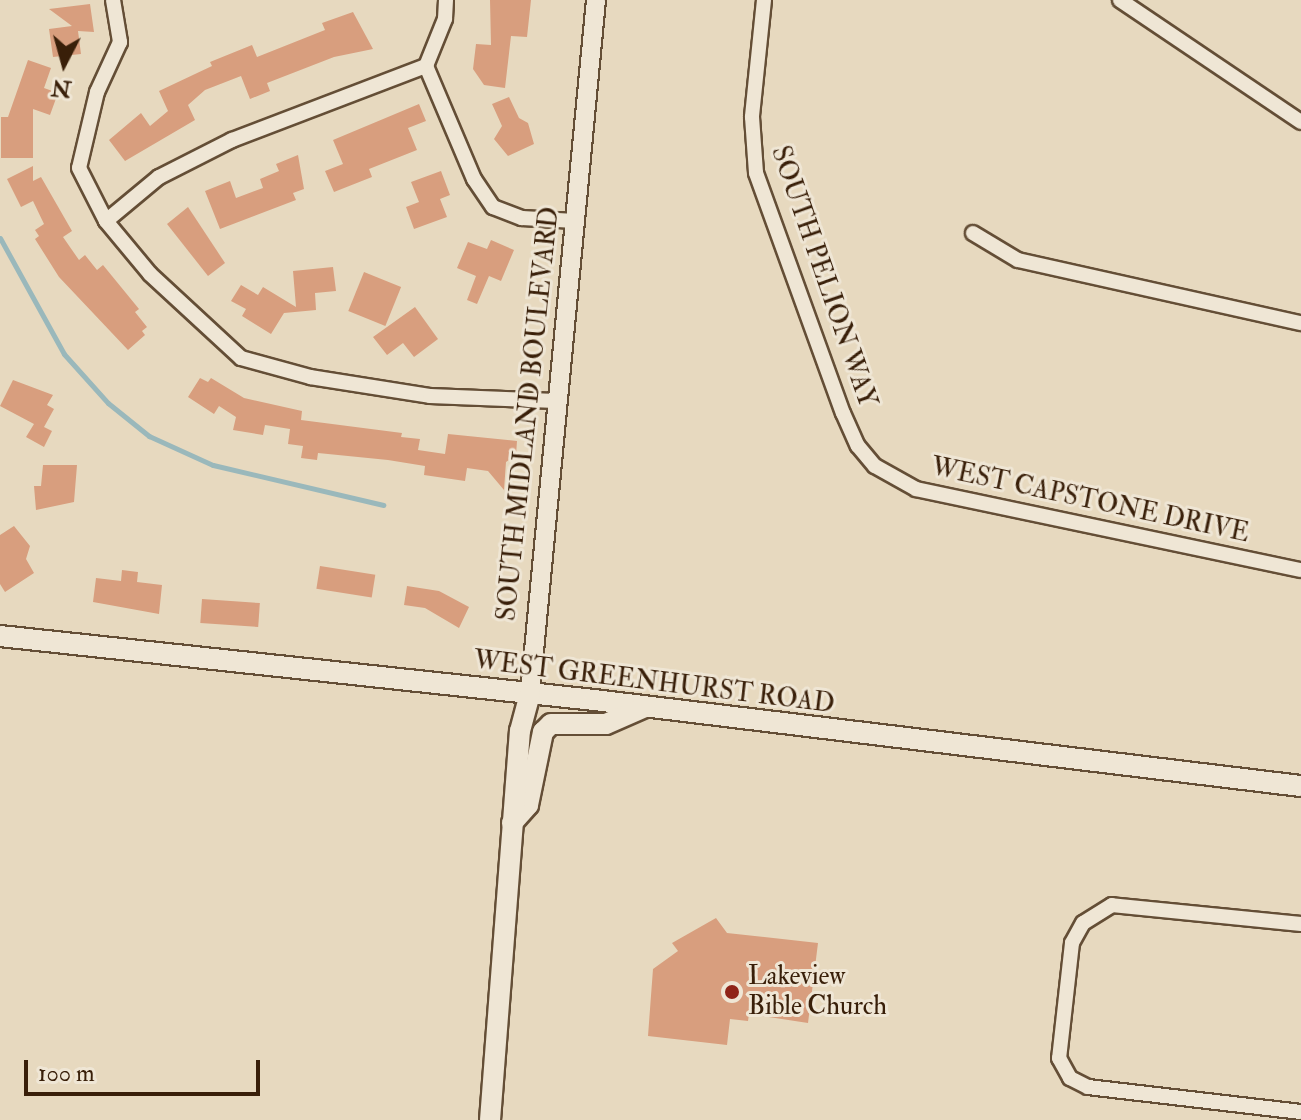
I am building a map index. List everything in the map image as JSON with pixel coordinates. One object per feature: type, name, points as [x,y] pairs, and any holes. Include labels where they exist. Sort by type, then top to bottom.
[{"type":"main road","name":"WEST GREENHURST ROAD","points":[[0,636],[530,693],[1301,786]]},
{"type":"main road","name":"SOUTH MIDLAND BOULEVARD","points":[[490,1120],[508,933],[512,823],[520,731],[530,693]]},
{"type":"main road","points":[[512,823],[528,805],[543,732],[551,724],[606,724],[645,707]]},
{"type":"street","points":[[113,0],[120,42],[97,92],[79,168],[106,221],[150,274],[241,358],[310,377],[430,396],[556,401]]},
{"type":"street","points":[[446,0],[445,19],[426,66],[474,179],[493,207],[522,218],[575,221]]},
{"type":"street","name":"SOUTH MIDLAND BOULEVARD","points":[[530,693],[596,0]]},
{"type":"street","name":"SOUTH PELION WAY","points":[[764,0],[752,117],[756,173],[843,413],[858,446],[875,466]]},
{"type":"street","points":[[1120,0],[1301,122]]},
{"type":"street","points":[[106,221],[159,177],[232,140],[426,66]]},
{"type":"street","points":[[973,233],[1018,260],[1301,323]]},
{"type":"street","name":"WEST CAPSTONE DRIVE","points":[[875,466],[916,489],[1301,570]]},
{"type":"street","points":[[1301,924],[1112,905],[1083,923],[1072,943],[1059,1058],[1070,1078],[1088,1087],[1301,1112]]},
{"type":"building","points":[[490,0],[531,0],[527,37],[511,36],[505,88],[484,85],[473,69],[476,44],[491,45]]},
{"type":"building","points":[[90,4],[94,32],[78,31],[81,54],[53,57],[49,29],[72,26],[49,9]]},
{"type":"building","points":[[353,12],[373,49],[334,57],[267,83],[270,91],[250,99],[241,76],[205,90],[188,105],[195,120],[125,161],[109,140],[141,113],[150,126],[168,111],[159,91],[212,66],[210,62],[252,45],[257,57],[325,30],[322,23]]},
{"type":"building","points":[[28,60],[51,68],[44,88],[58,93],[50,115],[33,109],[33,158],[1,158],[1,117],[8,117]]},
{"type":"building","points":[[509,97],[519,118],[528,123],[534,144],[508,156],[494,139],[502,126],[492,104]]},
{"type":"building","points":[[419,104],[426,121],[408,128],[417,150],[369,169],[372,177],[334,192],[325,171],[343,164],[333,140]]},
{"type":"building","points":[[298,155],[304,189],[293,193],[296,200],[220,229],[205,191],[230,181],[236,198],[263,188],[260,179],[279,171],[276,164]]},
{"type":"building","points":[[33,166],[33,181],[41,177],[72,231],[63,237],[79,260],[85,255],[97,270],[103,265],[139,309],[135,312],[147,327],[142,331],[145,335],[128,350],[59,277],[35,239],[39,236],[35,230],[44,224],[33,201],[21,207],[7,179]]},
{"type":"building","points":[[441,171],[450,195],[440,199],[447,217],[414,229],[406,207],[419,202],[411,182]]},
{"type":"building","points":[[188,207],[225,263],[208,276],[167,224]]},
{"type":"building","points":[[491,240],[514,250],[501,281],[489,276],[477,304],[467,300],[476,276],[457,268],[468,242],[487,249]]},
{"type":"building","points":[[333,267],[336,291],[315,293],[316,310],[284,313],[271,334],[242,316],[246,309],[231,301],[241,285],[258,295],[263,287],[296,307],[293,271]]},
{"type":"building","points":[[364,272],[401,287],[385,326],[348,311]]},
{"type":"building","points":[[415,307],[438,339],[414,357],[403,343],[387,355],[373,337]]},
{"type":"building","points":[[200,378],[208,382],[211,378],[244,398],[302,411],[301,420],[402,433],[401,437],[420,439],[418,450],[445,454],[448,434],[517,441],[516,455],[506,462],[504,490],[488,471],[467,468],[465,481],[424,475],[425,466],[388,460],[318,453],[317,460],[301,458],[303,446],[288,444],[290,429],[265,425],[263,435],[233,430],[236,417],[219,406],[214,414],[188,397]]},
{"type":"building","points":[[13,380],[53,395],[47,405],[54,409],[44,427],[52,431],[44,447],[26,437],[34,424],[0,406]]},
{"type":"building","points":[[43,465],[77,465],[74,502],[36,510],[34,486],[41,486]]},
{"type":"building","points":[[14,526],[30,546],[26,559],[34,573],[5,592],[0,584],[0,535]]},
{"type":"building","points":[[320,566],[375,575],[372,597],[316,589]]},
{"type":"building","points":[[122,570],[138,572],[137,582],[162,585],[159,614],[93,602],[96,578],[121,581]]},
{"type":"building","points":[[407,586],[439,591],[469,607],[459,628],[425,608],[404,605]]},
{"type":"building","points":[[202,599],[260,603],[258,627],[200,623]]},
{"type":"building","name":"Lakeview Bible Church","points":[[716,918],[727,933],[818,943],[808,1023],[749,1014],[748,1021],[730,1019],[727,1045],[648,1036],[653,969],[678,951],[672,943]]},
{"type":"waterway","points":[[0,238],[64,354],[108,403],[149,436],[213,465],[383,505]]},
{"type":"place","name":"Lakeview Bible Church","points":[[732,992]]}]
